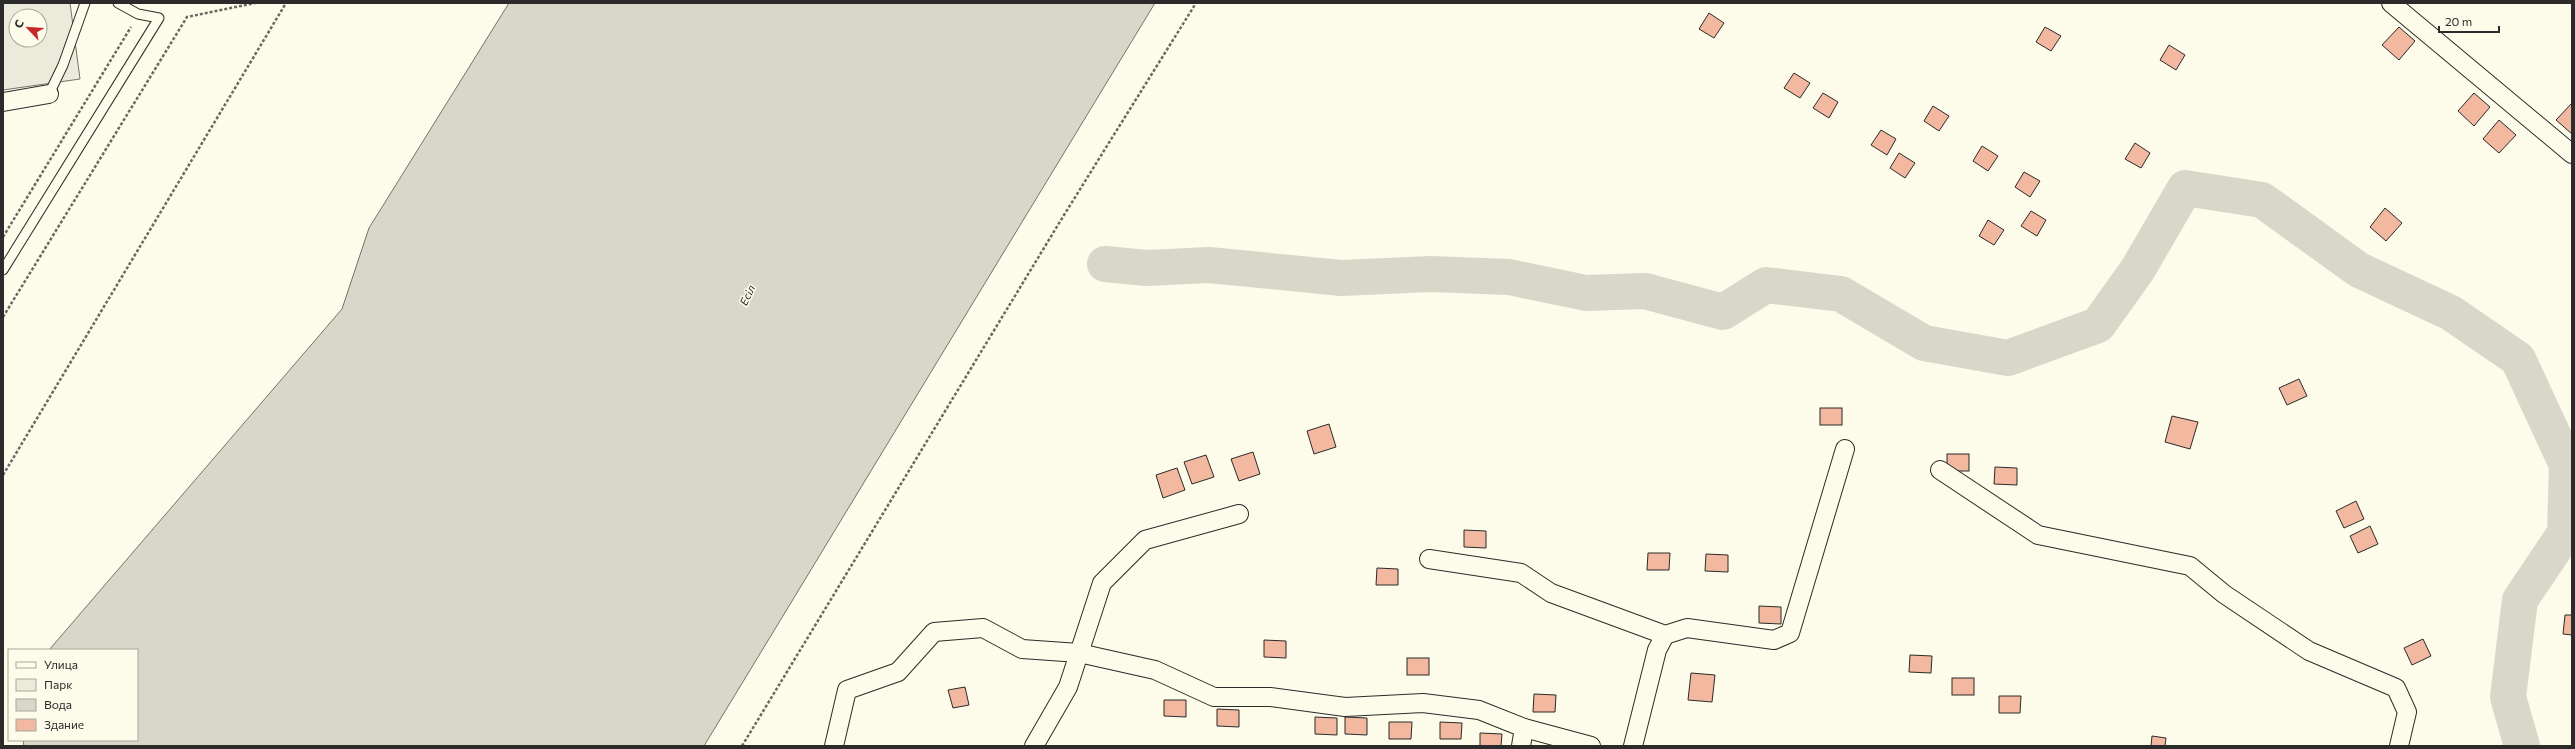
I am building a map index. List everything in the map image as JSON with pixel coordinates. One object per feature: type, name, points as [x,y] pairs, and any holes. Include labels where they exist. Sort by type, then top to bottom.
[{"type":"street","points":[[2391,3],[2572,154]]},
{"type":"street","points":[[3,102],[49,94]]},
{"type":"street","points":[[1429,559],[1521,573],[1550,593],[1665,635],[1686,628],[1774,640],[1790,633],[1845,449]]},
{"type":"street","points":[[1940,470],[2038,535],[2190,566],[2224,594],[2309,651],[2396,688],[2407,712],[2399,746]]},
{"type":"street","points":[[1034,746],[1068,687],[1102,583],[1145,540],[1239,514]]},
{"type":"street","points":[[834,746],[847,690],[898,672],[934,632],[982,628],[1022,649],[1079,653],[1155,670],[1214,697],[1270,697],[1345,707],[1430,704],[1479,710],[1524,728],[1591,746]]},
{"type":"street","points":[[1633,746],[1656,650],[1665,635]]},
{"type":"street","points":[[1521,746],[1524,728]]},
{"type":"lane","points":[[49,94],[63,66],[85,3]]},
{"type":"lane","points":[[3,270],[159,18],[138,14],[118,3]]},
{"type":"path","points":[[3,317],[187,17],[254,3]]},
{"type":"path","points":[[3,475],[286,3]]},
{"type":"path","points":[[742,746],[1064,215],[1196,3]]},
{"type":"path","points":[[3,237],[138,14]]},
{"type":"green space","points":[[3,3],[70,3],[80,79],[3,90]]},
{"type":"water","name":"Есіл","points":[[509,3],[1155,3],[704,746],[24,746],[23,741],[138,741],[138,649],[50,649],[342,309],[369,228]]},
{"type":"building","points":[[1709,13],[1724,23],[1714,38],[1699,29]]},
{"type":"building","points":[[2045,27],[2061,36],[2051,51],[2036,42]]},
{"type":"building","points":[[2399,27],[2415,41],[2399,60],[2382,45]]},
{"type":"building","points":[[2169,45],[2185,55],[2176,70],[2160,60]]},
{"type":"building","points":[[1794,73],[1810,83],[1800,98],[1784,88]]},
{"type":"building","points":[[1823,93],[1838,102],[1829,118],[1813,108]]},
{"type":"building","points":[[2474,93],[2490,107],[2474,126],[2458,111]]},
{"type":"building","points":[[2572,103],[2572,134],[2556,120]]},
{"type":"building","points":[[1933,106],[1949,116],[1939,131],[1924,121]]},
{"type":"building","points":[[2499,120],[2516,135],[2499,153],[2483,139]]},
{"type":"building","points":[[1881,130],[1896,139],[1887,155],[1871,145]]},
{"type":"building","points":[[2135,143],[2150,153],[2141,168],[2125,159]]},
{"type":"building","points":[[1982,146],[1998,156],[1988,171],[1973,161]]},
{"type":"building","points":[[1899,153],[1915,163],[1905,178],[1890,168]]},
{"type":"building","points":[[2024,172],[2040,181],[2030,197],[2015,187]]},
{"type":"building","points":[[2385,208],[2402,223],[2386,241],[2370,227]]},
{"type":"building","points":[[2031,211],[2046,220],[2037,236],[2021,226]]},
{"type":"building","points":[[1988,220],[2004,230],[1994,245],[1979,236]]},
{"type":"building","points":[[2299,379],[2307,396],[2287,405],[2279,388]]},
{"type":"building","points":[[1820,408],[1842,408],[1842,425],[1820,425]]},
{"type":"building","points":[[2172,416],[2198,422],[2190,449],[2165,442]]},
{"type":"building","points":[[1329,424],[1336,447],[1314,454],[1307,431]]},
{"type":"building","points":[[1253,452],[1260,474],[1239,481],[1231,459]]},
{"type":"building","points":[[1947,454],[1969,454],[1969,471],[1947,471]]},
{"type":"building","points":[[1206,455],[1214,477],[1192,484],[1184,462]]},
{"type":"building","points":[[1995,467],[2017,468],[2017,485],[1994,484]]},
{"type":"building","points":[[1177,468],[1185,490],[1163,498],[1156,475]]},
{"type":"building","points":[[2356,501],[2364,519],[2344,528],[2336,511]]},
{"type":"building","points":[[2370,526],[2378,544],[2358,553],[2350,536]]},
{"type":"building","points":[[1464,530],[1486,531],[1486,548],[1464,547]]},
{"type":"building","points":[[1648,553],[1670,553],[1669,570],[1647,570]]},
{"type":"building","points":[[1706,554],[1728,555],[1728,572],[1705,571]]},
{"type":"building","points":[[1377,568],[1398,569],[1398,585],[1376,585]]},
{"type":"building","points":[[1759,606],[1781,607],[1781,624],[1759,623]]},
{"type":"building","points":[[2565,615],[2572,615],[2572,635],[2563,634]]},
{"type":"building","points":[[2423,639],[2431,656],[2412,665],[2404,648]]},
{"type":"building","points":[[1264,640],[1286,641],[1286,658],[1264,657]]},
{"type":"building","points":[[1910,655],[1932,656],[1931,673],[1909,672]]},
{"type":"building","points":[[1407,658],[1429,658],[1429,675],[1407,675]]},
{"type":"building","points":[[1691,673],[1715,675],[1712,702],[1688,700]]},
{"type":"building","points":[[1952,678],[1974,678],[1974,695],[1952,695]]},
{"type":"building","points":[[965,687],[969,705],[953,708],[948,690]]},
{"type":"building","points":[[1534,694],[1556,695],[1555,712],[1533,712]]},
{"type":"building","points":[[1999,696],[2021,696],[2020,713],[1999,713]]},
{"type":"building","points":[[1164,700],[1186,700],[1186,717],[1164,716]]},
{"type":"building","points":[[1217,709],[1239,710],[1239,727],[1217,726]]},
{"type":"building","points":[[1315,717],[1337,718],[1337,735],[1315,734]]},
{"type":"building","points":[[1345,717],[1367,718],[1367,735],[1345,734]]},
{"type":"building","points":[[1389,722],[1412,722],[1411,739],[1389,739]]},
{"type":"building","points":[[1440,722],[1462,723],[1461,739],[1440,739]]},
{"type":"building","points":[[1480,733],[1502,734],[1501,746],[1480,746]]},
{"type":"building","points":[[2152,736],[2166,738],[2165,746],[2151,746]]},
{"type":"waterway","points":[[1105,264],[1147,268],[1209,265],[1341,278],[1431,274],[1509,277],[1586,293],[1645,291],[1723,312],[1766,285],[1841,294],[1924,343],[2008,358],[2098,325],[2138,269],[2185,188],[2262,200],[2359,270],[2451,313],[2518,359],[2567,465],[2565,533],[2520,600],[2508,697],[2522,746]]}]
